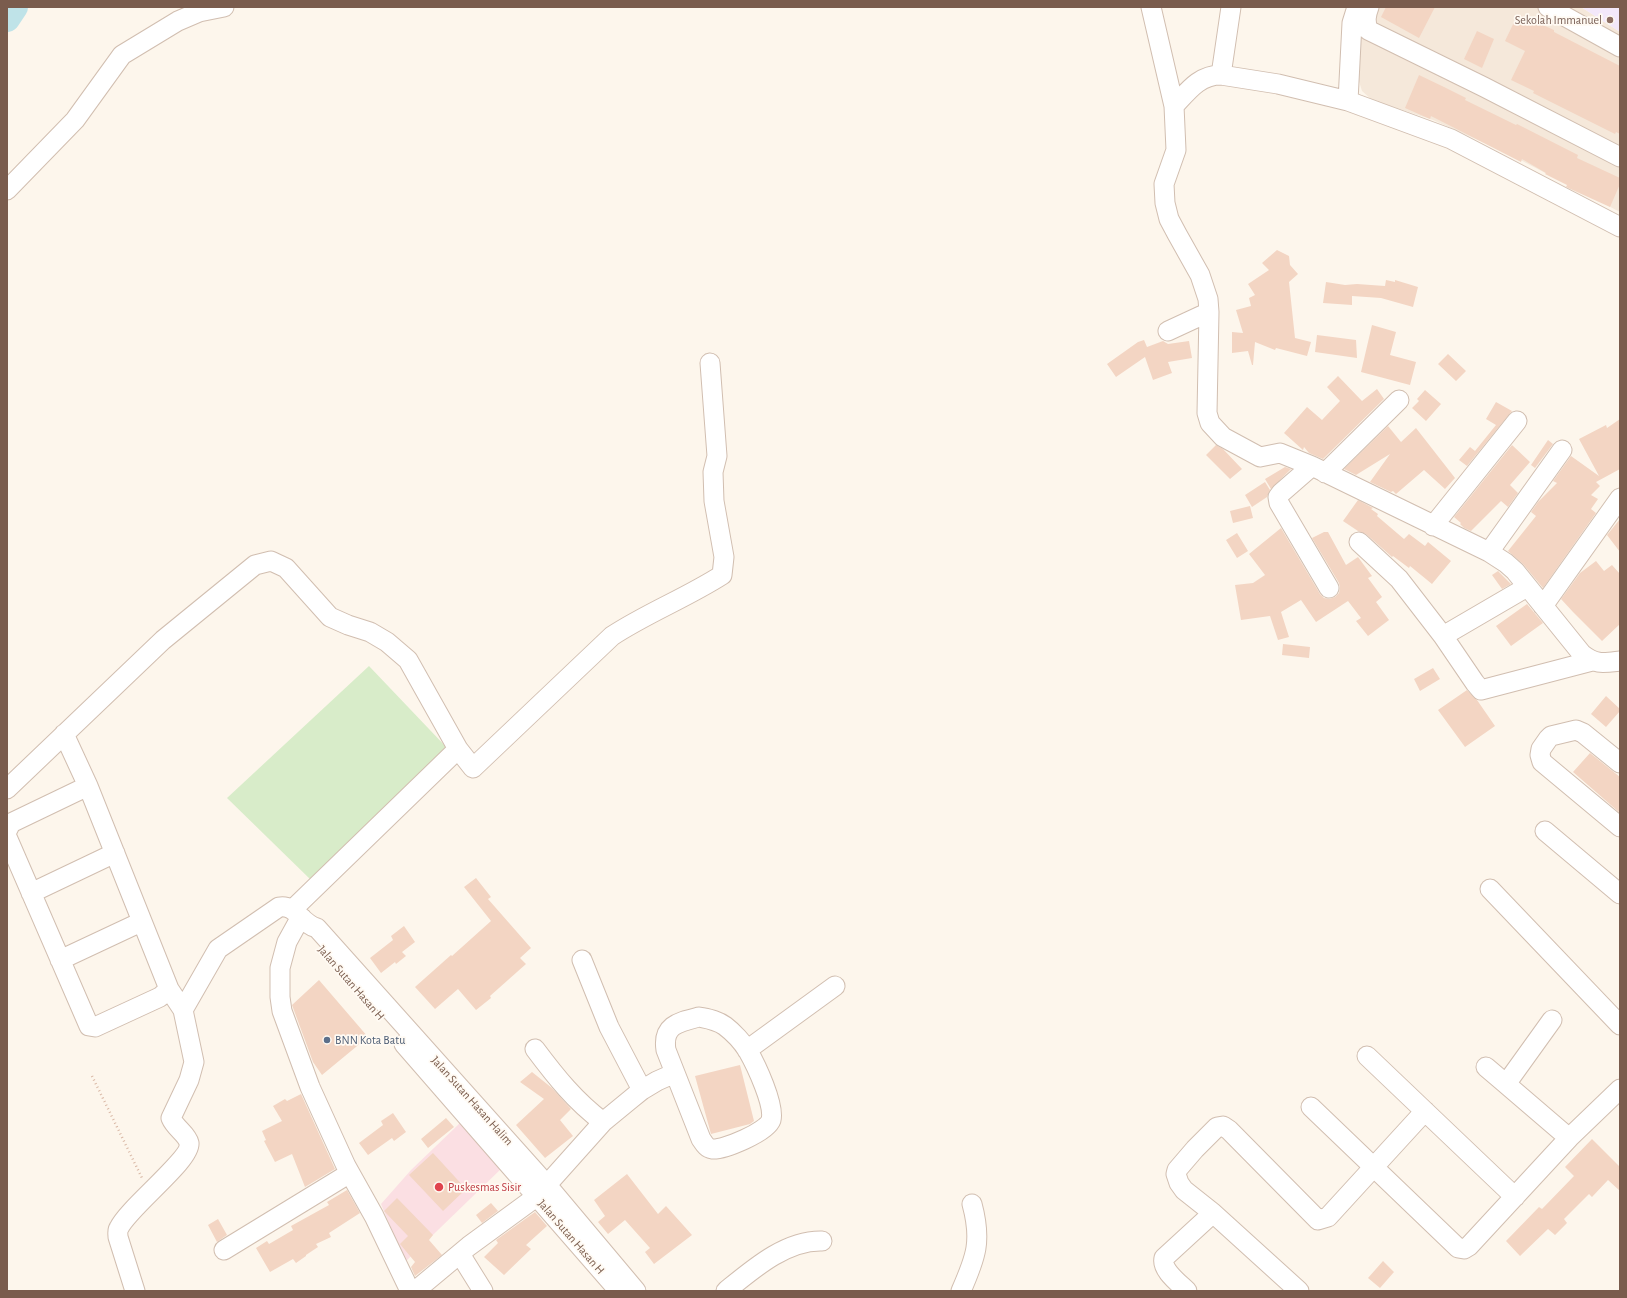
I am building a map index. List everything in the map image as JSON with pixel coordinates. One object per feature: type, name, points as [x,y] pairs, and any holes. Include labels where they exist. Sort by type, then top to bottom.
[{"type":"street","points":[[7,190],[74,120],[122,55],[178,21],[199,12],[224,7]]},
{"type":"street","points":[[1151,7],[1174,106],[1176,150],[1164,184],[1165,203],[1169,219],[1200,275],[1208,299],[1207,413],[1210,423],[1215,431],[1222,438],[1260,456],[1280,453],[1489,552],[1506,563],[1527,586],[1582,654],[1592,661],[1600,663],[1620,661]]},
{"type":"street","points":[[1221,75],[1230,7]]},
{"type":"street","points":[[1348,101],[1352,23],[1356,7]]},
{"type":"street","points":[[1369,7],[1366,19],[1368,30],[1484,87],[1620,157]]},
{"type":"street","points":[[1548,7],[1620,47]]},
{"type":"street","points":[[1174,106],[1200,80],[1212,75],[1221,75],[1278,84],[1348,101],[1451,139],[1620,227]]},
{"type":"street","points":[[1168,331],[1209,312]]},
{"type":"street","points":[[7,789],[163,640],[255,565],[271,561],[286,568],[330,617],[370,632],[387,642],[408,660],[463,755],[473,768],[612,636],[635,621],[701,588],[722,575],[724,557],[714,500],[713,472],[717,456],[710,364]]},
{"type":"street","points":[[1329,588],[1279,503],[1278,497],[1281,493],[1318,470],[1399,400]]},
{"type":"street","points":[[1433,526],[1517,421]]},
{"type":"street","points":[[1489,552],[1562,450]]},
{"type":"street","points":[[1543,606],[1620,498]]},
{"type":"street","points":[[1359,542],[1399,579],[1443,636],[1481,690],[1592,661]]},
{"type":"street","points":[[1443,636],[1527,586]]},
{"type":"street","points":[[1620,763],[1583,732],[1576,730],[1551,736],[1543,745],[1540,755],[1542,762],[1620,827]]},
{"type":"street","points":[[64,734],[88,786],[169,989],[183,1010],[194,1062],[189,1080],[171,1118],[174,1125],[187,1138],[189,1150],[181,1161],[149,1193],[118,1229],[118,1237],[134,1291]]},
{"type":"street","points":[[410,1291],[374,1216],[350,1173],[310,1087],[282,1011],[280,996],[280,968],[287,942],[300,916],[463,755]]},
{"type":"street","points":[[7,831],[11,823],[88,786]]},
{"type":"street","points":[[1545,831],[1620,894]]},
{"type":"street","points":[[7,837],[89,1026],[95,1027],[160,997],[169,989]]},
{"type":"street","points":[[31,893],[115,853]]},
{"type":"street","points":[[1490,889],[1620,1025]]},
{"type":"street","points":[[183,1010],[218,949],[279,907],[285,906],[300,916]]},
{"type":"street","name":"Jalan Sutan Hasan Halim","points":[[300,916],[317,928],[542,1191],[636,1291]]},
{"type":"street","points":[[60,960],[141,922]]},
{"type":"street","points":[[582,960],[609,1026],[642,1090]]},
{"type":"street","points":[[747,1050],[835,986]]},
{"type":"street","points":[[699,1017],[712,1019],[725,1026],[747,1050],[755,1065],[770,1104],[772,1114],[770,1122],[757,1134],[720,1148],[711,1149],[705,1146],[675,1073],[666,1050],[664,1040],[667,1031],[676,1024],[699,1017]]},
{"type":"street","points":[[1506,1084],[1552,1020]]},
{"type":"street","points":[[535,1049],[562,1085],[588,1111],[603,1122]]},
{"type":"street","points":[[1367,1056],[1515,1196]]},
{"type":"street","points":[[1486,1067],[1569,1138]]},
{"type":"street","points":[[415,1291],[460,1254],[542,1191],[603,1122],[642,1090],[675,1073]]},
{"type":"street","points":[[1311,1107],[1458,1248],[1464,1249],[1469,1246],[1569,1138],[1620,1089]]},
{"type":"street","points":[[1299,1291],[1213,1213],[1184,1190],[1179,1183],[1176,1174],[1177,1170],[1217,1127],[1223,1126],[1229,1130],[1318,1220],[1324,1219],[1328,1217],[1425,1111]]},
{"type":"street","points":[[224,1250],[350,1173]]},
{"type":"street","name":"Jalan Sutan Hasan H","points":[[542,1191],[619,1291]]},
{"type":"street","points":[[961,1291],[974,1262],[977,1245],[977,1224],[972,1204]]},
{"type":"street","points":[[1187,1291],[1164,1265],[1164,1258],[1213,1213]]},
{"type":"street","points":[[726,1291],[763,1263],[784,1250],[810,1240],[822,1241]]},
{"type":"street","points":[[460,1254],[483,1291]]},
{"type":"path","points":[[92,1076],[149,1193]]},
{"type":"shaded area","points":[[1361,7],[1581,7],[1620,32],[1620,212],[1507,153],[1433,120],[1372,100],[1362,91],[1357,75]]},
{"type":"shaded area","name":"Sekolah Immanuel","points":[[1581,7],[1620,7],[1620,32]]},
{"type":"shaded area","name":"Puskesmas Sisir","points":[[460,1123],[502,1168],[405,1262],[381,1204],[411,1170]]},
{"type":"green space","points":[[369,666],[449,750],[312,881],[227,798]]},
{"type":"building","points":[[1386,7],[1435,7],[1419,38],[1381,17]]},
{"type":"building","points":[[1518,14],[1554,30],[1554,32],[1620,66],[1620,134],[1616,132],[1615,134],[1533,93],[1534,91],[1511,80],[1525,51],[1505,41]]},
{"type":"building","points":[[1477,31],[1494,39],[1482,68],[1464,59]]},
{"type":"building","points":[[1419,75],[1466,98],[1465,100],[1578,155],[1577,158],[1620,178],[1620,184],[1610,207],[1566,187],[1567,185],[1545,174],[1546,173],[1522,159],[1521,162],[1431,116],[1430,119],[1405,108]]},
{"type":"building","points":[[1277,250],[1289,256],[1290,265],[1298,274],[1289,282],[1295,338],[1311,342],[1307,356],[1276,348],[1275,350],[1255,342],[1252,365],[1248,351],[1232,353],[1232,332],[1243,333],[1236,310],[1251,306],[1249,298],[1255,295],[1248,284],[1269,270],[1262,263]]},
{"type":"building","points":[[1386,280],[1395,282],[1395,280],[1418,287],[1413,307],[1381,298],[1352,296],[1352,305],[1323,303],[1326,282],[1345,285],[1357,284],[1385,286]]},
{"type":"building","points":[[1372,325],[1396,332],[1390,355],[1416,362],[1410,385],[1361,372]]},
{"type":"building","points":[[1317,335],[1356,340],[1357,358],[1315,352]]},
{"type":"building","points":[[1144,340],[1147,347],[1163,341],[1168,344],[1189,341],[1192,358],[1168,362],[1172,373],[1153,380],[1145,357],[1116,377],[1107,364],[1138,342]]},
{"type":"building","points":[[1448,354],[1466,371],[1456,381],[1438,364]]},
{"type":"building","points":[[1338,376],[1362,401],[1377,389],[1384,399],[1323,459],[1309,453],[1304,447],[1303,450],[1284,433],[1307,407],[1322,420],[1340,401],[1327,387]]},
{"type":"building","points":[[1425,390],[1441,404],[1426,421],[1412,408],[1419,401],[1417,399]]},
{"type":"building","points":[[1496,402],[1512,411],[1467,466],[1459,460],[1470,447],[1475,451],[1496,425],[1486,419]]},
{"type":"building","points":[[1620,419],[1620,469],[1596,482],[1600,486],[1591,495],[1598,499],[1591,509],[1596,513],[1543,588],[1523,564],[1508,551],[1536,516],[1531,512],[1538,502],[1557,483],[1553,481],[1571,456],[1599,476],[1579,439],[1606,425],[1607,428]]},
{"type":"building","points":[[1388,426],[1401,442],[1416,428],[1455,478],[1445,489],[1424,470],[1396,494],[1393,491],[1391,492],[1370,482],[1390,454],[1356,475],[1344,469]]},
{"type":"building","points":[[1548,440],[1553,444],[1535,468],[1531,465]]},
{"type":"building","points":[[1216,445],[1223,449],[1242,469],[1230,479],[1206,455]]},
{"type":"building","points":[[1512,445],[1530,462],[1510,485],[1518,493],[1508,507],[1501,501],[1471,531],[1464,528],[1454,517]]},
{"type":"building","points":[[1285,467],[1291,469],[1271,489],[1265,479]]},
{"type":"building","points":[[1265,482],[1270,490],[1267,497],[1252,507],[1245,495]]},
{"type":"building","points":[[1358,500],[1373,508],[1371,509],[1378,514],[1377,516],[1404,539],[1409,534],[1425,546],[1428,542],[1451,561],[1432,584],[1410,566],[1409,568],[1393,556],[1392,557],[1366,534],[1358,531],[1343,521]]},
{"type":"building","points":[[1250,506],[1253,518],[1233,523],[1230,511]]},
{"type":"building","points":[[1620,519],[1620,552],[1607,535]]},
{"type":"building","points":[[1281,528],[1320,594],[1324,598],[1329,599],[1335,597],[1339,593],[1339,583],[1312,538],[1324,532],[1328,532],[1346,565],[1358,557],[1372,576],[1368,578],[1382,597],[1376,602],[1389,620],[1368,636],[1356,621],[1361,618],[1348,601],[1316,622],[1301,600],[1281,612],[1289,637],[1278,640],[1270,616],[1241,620],[1235,585],[1253,583],[1265,575],[1249,554]]},
{"type":"building","points":[[1237,533],[1248,551],[1237,558],[1226,540]]},
{"type":"building","points":[[1596,561],[1604,571],[1612,565],[1620,574],[1620,624],[1602,641],[1561,599],[1580,573]]},
{"type":"building","points":[[1498,571],[1511,584],[1502,589],[1492,575]]},
{"type":"building","points":[[1527,604],[1543,623],[1511,646],[1496,626]]},
{"type":"building","points":[[1283,644],[1310,647],[1309,658],[1282,655]]},
{"type":"building","points":[[1433,668],[1440,679],[1420,691],[1414,679]]},
{"type":"building","points":[[1467,690],[1477,700],[1495,726],[1465,747],[1438,710]]},
{"type":"building","points":[[1606,696],[1620,709],[1620,711],[1606,727],[1591,714]]},
{"type":"building","points":[[1590,753],[1620,777],[1620,813],[1573,772]]},
{"type":"building","points":[[476,878],[491,897],[488,899],[531,948],[520,958],[526,964],[490,996],[491,998],[476,1010],[458,989],[435,1009],[415,987],[491,921],[464,887]]},
{"type":"building","points":[[404,926],[415,942],[402,952],[406,956],[396,964],[395,962],[381,973],[370,958],[393,940],[391,936]]},
{"type":"building","points":[[319,980],[368,1037],[322,1075],[313,1062],[292,1005]]},
{"type":"building","points":[[740,1065],[754,1121],[750,1124],[711,1134],[695,1076]]},
{"type":"building","points":[[532,1072],[552,1088],[571,1109],[560,1120],[573,1136],[545,1158],[516,1125],[544,1099],[520,1082]]},
{"type":"building","points":[[301,1094],[335,1169],[305,1187],[292,1154],[275,1162],[264,1141],[266,1140],[262,1131],[282,1121],[273,1106],[285,1099],[287,1101]]},
{"type":"building","points":[[393,1113],[406,1132],[394,1141],[392,1138],[368,1155],[359,1143],[383,1125],[381,1121]]},
{"type":"building","points":[[446,1118],[454,1127],[428,1148],[421,1139]]},
{"type":"building","points":[[1592,1139],[1620,1167],[1620,1191],[1608,1180],[1592,1197],[1589,1194],[1564,1219],[1567,1223],[1555,1235],[1548,1229],[1520,1256],[1506,1241],[1539,1207],[1542,1209],[1574,1176],[1565,1167]]},
{"type":"building","points":[[433,1153],[466,1189],[443,1211],[409,1175]]},
{"type":"building","points":[[627,1174],[658,1214],[666,1206],[692,1235],[654,1264],[645,1252],[650,1248],[625,1220],[608,1234],[598,1222],[605,1216],[594,1200]]},
{"type":"building","points":[[347,1190],[360,1213],[329,1233],[331,1237],[316,1244],[318,1247],[296,1263],[293,1259],[270,1272],[256,1248],[267,1241],[269,1244],[293,1230],[291,1226],[329,1205],[327,1202]]},
{"type":"building","points":[[397,1198],[433,1235],[429,1240],[442,1255],[415,1276],[411,1267],[415,1262],[400,1244],[408,1236],[384,1211]]},
{"type":"building","points":[[491,1203],[498,1211],[482,1223],[476,1215]]},
{"type":"building","points":[[535,1212],[547,1226],[526,1245],[531,1249],[504,1275],[484,1257],[498,1243],[496,1240]]},
{"type":"building","points":[[218,1219],[227,1235],[217,1242],[208,1225]]},
{"type":"building","points":[[1383,1261],[1394,1272],[1380,1288],[1368,1278]]},
{"type":"waterway","points":[[7,19],[15,7]]},
{"type":"place","name":"Sekolah Immanuel","points":[[1610,20]]},
{"type":"place","name":"BNN Kota Batu","points":[[327,1040]]},
{"type":"place","name":"Puskesmas Sisir","points":[[439,1187]]}]
